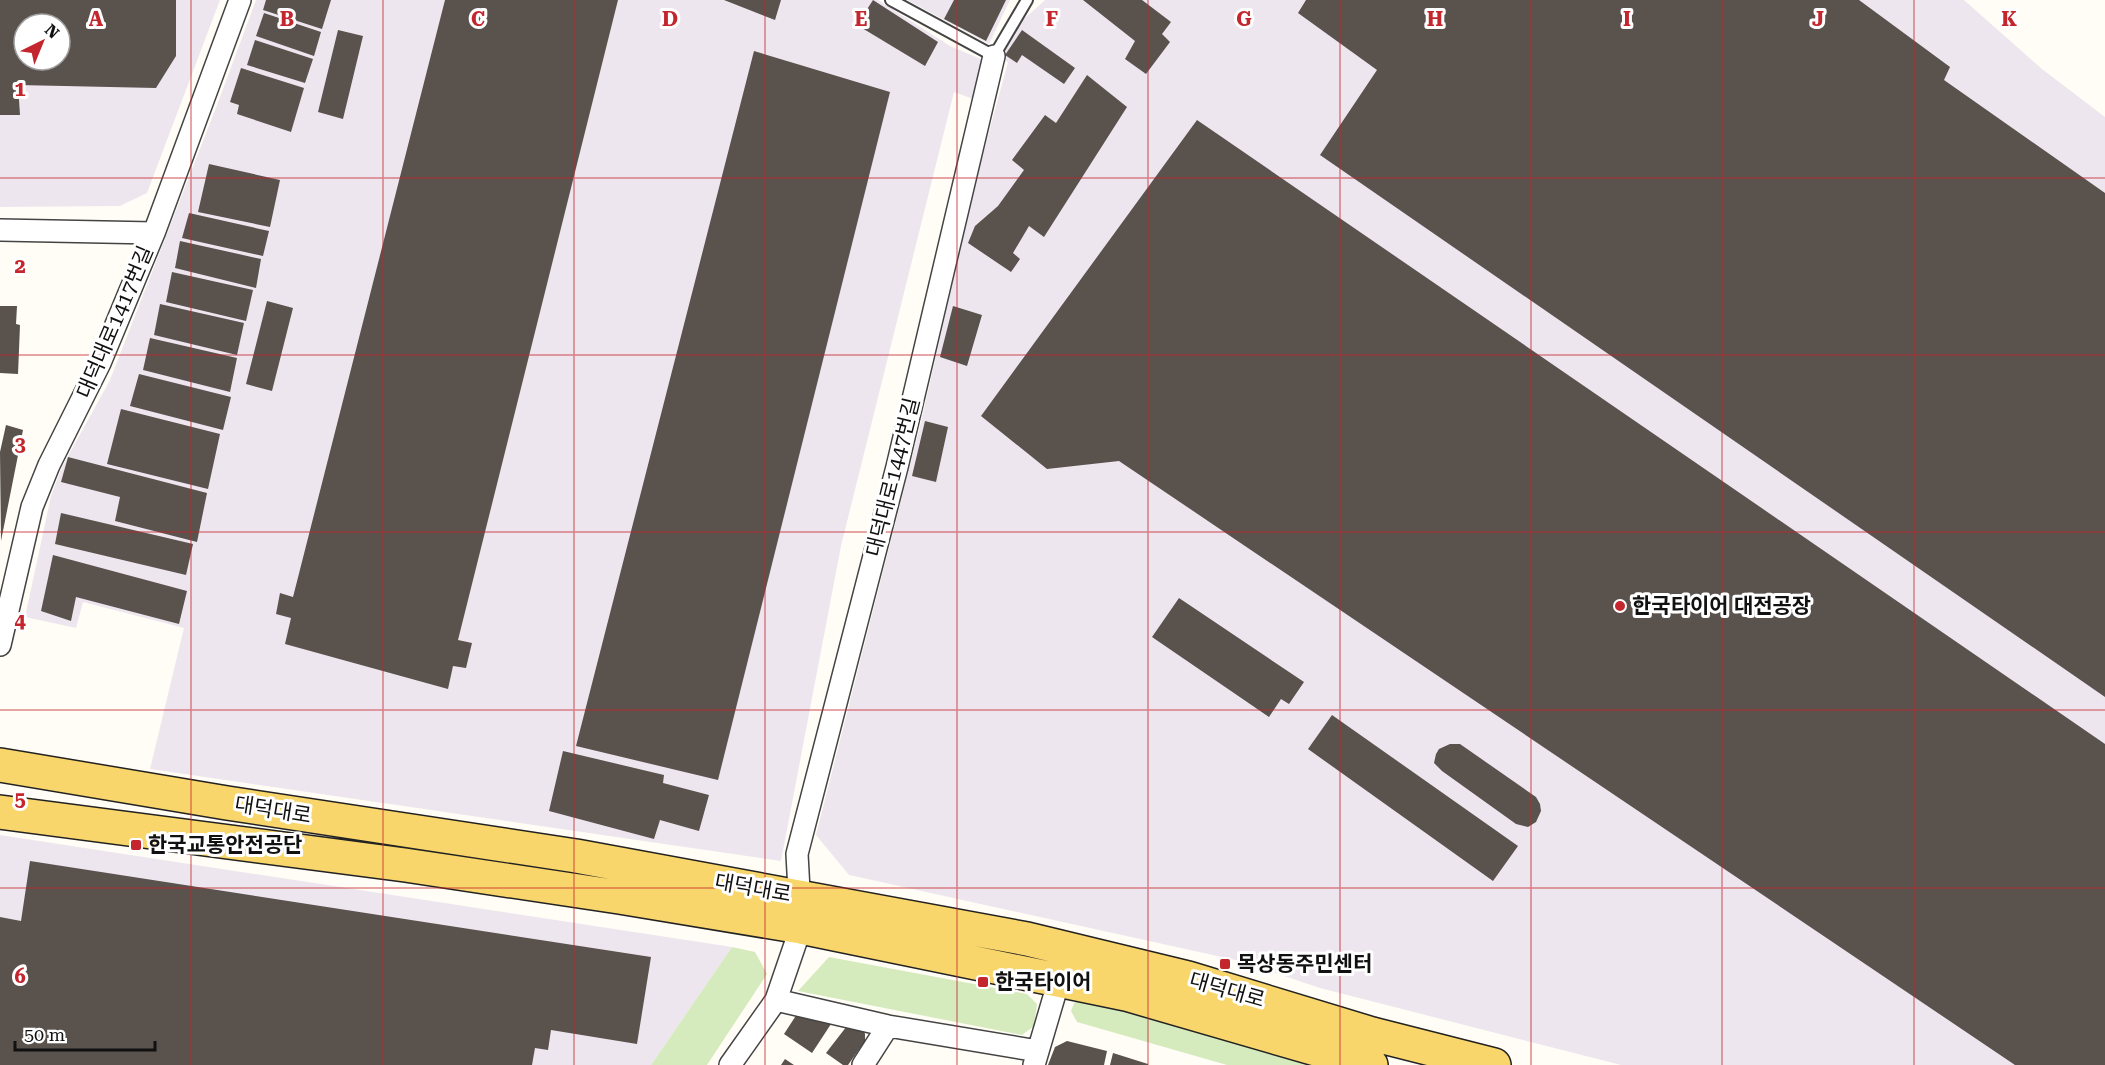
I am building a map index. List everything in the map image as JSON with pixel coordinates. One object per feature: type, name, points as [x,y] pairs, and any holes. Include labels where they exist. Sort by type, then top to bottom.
[{"type":"main road","name":"대덕대로","points":[[0,765],[227,803],[576,856],[1368,1057],[1494,1065]]},
{"type":"main road","name":"대덕대로","points":[[0,812],[405,865],[620,897],[801,912],[1039,942],[1188,978],[1368,1057]]},
{"type":"street","name":"대덕대로1417번길","points":[[0,645],[32,507],[49,465],[100,363],[154,232],[240,0]]},
{"type":"street","name":"대덕대로1447번길","points":[[801,912],[797,854],[897,466],[994,56]]},
{"type":"street","points":[[0,230],[154,232]]},
{"type":"street","points":[[730,1065],[776,1000],[801,912]]},
{"type":"street","points":[[776,1000],[1036,1058],[1059,980]]},
{"type":"street","points":[[863,1065],[888,1026]]},
{"type":"lane","points":[[891,0],[994,56]]},
{"type":"lane","name":"대덕대로1447번길","points":[[994,56],[1027,0]]},
{"type":"shaded area","points":[[0,0],[220,0],[147,193],[120,206],[0,207]]},
{"type":"shaded area","points":[[256,0],[878,0],[950,46],[981,59],[981,74],[973,99],[954,92],[841,546],[781,861],[150,769],[184,628],[83,602],[76,628],[25,617],[51,496],[62,467],[110,380]]},
{"type":"shaded area","points":[[907,0],[1010,0],[989,44]]},
{"type":"shaded area","points":[[1045,0],[1964,0],[2042,69],[2105,117],[2105,1065],[1621,1065],[1320,988],[1240,961],[849,875],[816,835],[921,422],[976,180],[1008,62],[998,59],[1024,19]]},
{"type":"shaded area","points":[[0,835],[732,947],[651,1065],[0,1065]]},
{"type":"green space","points":[[732,947],[755,952],[767,974],[707,1065],[651,1065]]},
{"type":"green space","points":[[829,957],[1027,994],[1037,1004],[1034,1026],[1022,1035],[798,991]]},
{"type":"green space","points":[[1083,997],[1328,1065],[1227,1065],[1077,1022],[1071,1011],[1074,1003]]},
{"type":"building","points":[[0,0],[176,0],[176,56],[156,88],[18,85],[20,115],[0,115]]},
{"type":"building","points":[[266,0],[331,0],[322,29],[263,10]]},
{"type":"building","points":[[445,0],[618,0],[458,640],[472,643],[466,668],[453,666],[448,689],[285,644],[291,618],[276,614],[280,593],[293,597]]},
{"type":"building","points":[[724,0],[781,0],[775,20]]},
{"type":"building","points":[[873,0],[938,42],[925,66],[857,25]]},
{"type":"building","points":[[954,0],[1006,0],[986,41],[944,19]]},
{"type":"building","points":[[1083,0],[1142,0],[1171,22],[1162,34],[1170,42],[1146,74],[1125,59],[1135,41]]},
{"type":"building","points":[[1306,0],[1859,0],[1950,67],[1944,80],[2105,193],[2105,697],[1320,155],[1377,70],[1298,13]]},
{"type":"building","points":[[264,13],[321,32],[314,56],[256,36]]},
{"type":"building","points":[[338,30],[363,36],[343,119],[318,112]]},
{"type":"building","points":[[1022,30],[1075,68],[1064,84],[1022,55],[1017,63],[1005,55]]},
{"type":"building","points":[[255,40],[313,59],[305,83],[247,65]]},
{"type":"building","points":[[754,51],[890,92],[718,780],[576,746]]},
{"type":"building","points":[[241,68],[304,88],[291,132],[237,114],[239,105],[230,102]]},
{"type":"building","points":[[1087,75],[1127,107],[1044,237],[1029,226],[1013,253],[1020,259],[1011,272],[968,243],[975,226],[998,206],[1024,170],[1012,160],[1045,115],[1056,123]]},
{"type":"building","name":"한국타이어 대전공장","points":[[1197,120],[2105,744],[2105,1065],[2015,1065],[1119,461],[1047,469],[981,416]]},
{"type":"building","points":[[209,164],[280,180],[270,227],[198,212]]},
{"type":"building","points":[[189,213],[269,231],[263,256],[182,238]]},
{"type":"building","points":[[180,241],[261,259],[256,288],[175,268]]},
{"type":"building","points":[[172,272],[253,290],[246,321],[166,302]]},
{"type":"building","points":[[267,301],[293,308],[272,391],[246,384]]},
{"type":"building","points":[[160,304],[244,323],[237,355],[154,335]]},
{"type":"building","points":[[0,306],[17,306],[16,324],[20,325],[18,374],[0,373]]},
{"type":"building","points":[[953,306],[982,315],[967,366],[940,357]]},
{"type":"building","points":[[150,338],[237,358],[230,392],[143,370]]},
{"type":"building","points":[[139,374],[231,397],[223,430],[130,406]]},
{"type":"building","points":[[121,409],[220,434],[208,489],[107,464]]},
{"type":"building","points":[[925,421],[948,427],[936,482],[912,476]]},
{"type":"building","points":[[6,425],[23,430],[1,541],[0,452]]},
{"type":"building","points":[[68,457],[207,493],[197,542],[115,521],[120,497],[61,482]]},
{"type":"building","points":[[61,513],[193,544],[186,575],[55,544]]},
{"type":"building","points":[[53,555],[187,591],[179,624],[76,597],[71,621],[41,611]]},
{"type":"building","points":[[1179,598],[1304,682],[1289,704],[1281,699],[1269,717],[1152,637]]},
{"type":"building","points":[[1332,715],[1518,846],[1493,881],[1308,749]]},
{"type":"building","points":[[1450,744],[1460,744],[1536,797],[1541,811],[1536,822],[1528,827],[1516,824],[1442,771],[1434,763],[1436,754],[1439,749]]},
{"type":"building","points":[[563,751],[664,775],[663,783],[709,795],[699,831],[660,820],[654,839],[549,811]]},
{"type":"building","points":[[30,861],[651,957],[637,1044],[551,1030],[548,1050],[535,1048],[532,1065],[0,1065],[0,917],[21,921]]},
{"type":"building","points":[[797,1014],[833,1021],[812,1053],[784,1034]]},
{"type":"building","points":[[850,1022],[861,1024],[865,1041],[848,1065],[843,1065],[826,1053]]},
{"type":"building","points":[[1067,1041],[1107,1051],[1104,1065],[1048,1065],[1055,1047]]},
{"type":"building","points":[[1113,1053],[1148,1064],[1148,1065],[1110,1065]]},
{"type":"building","points":[[785,1059],[794,1065],[781,1065]]},
{"type":"place","name":"한국타이어 대전공장","points":[[1620,606]]},
{"type":"place","name":"한국교통안전공단","points":[[136,845]]},
{"type":"place","name":"목상동주민센터","points":[[1225,964]]},
{"type":"place","name":"한국타이어","points":[[983,982]]}]
